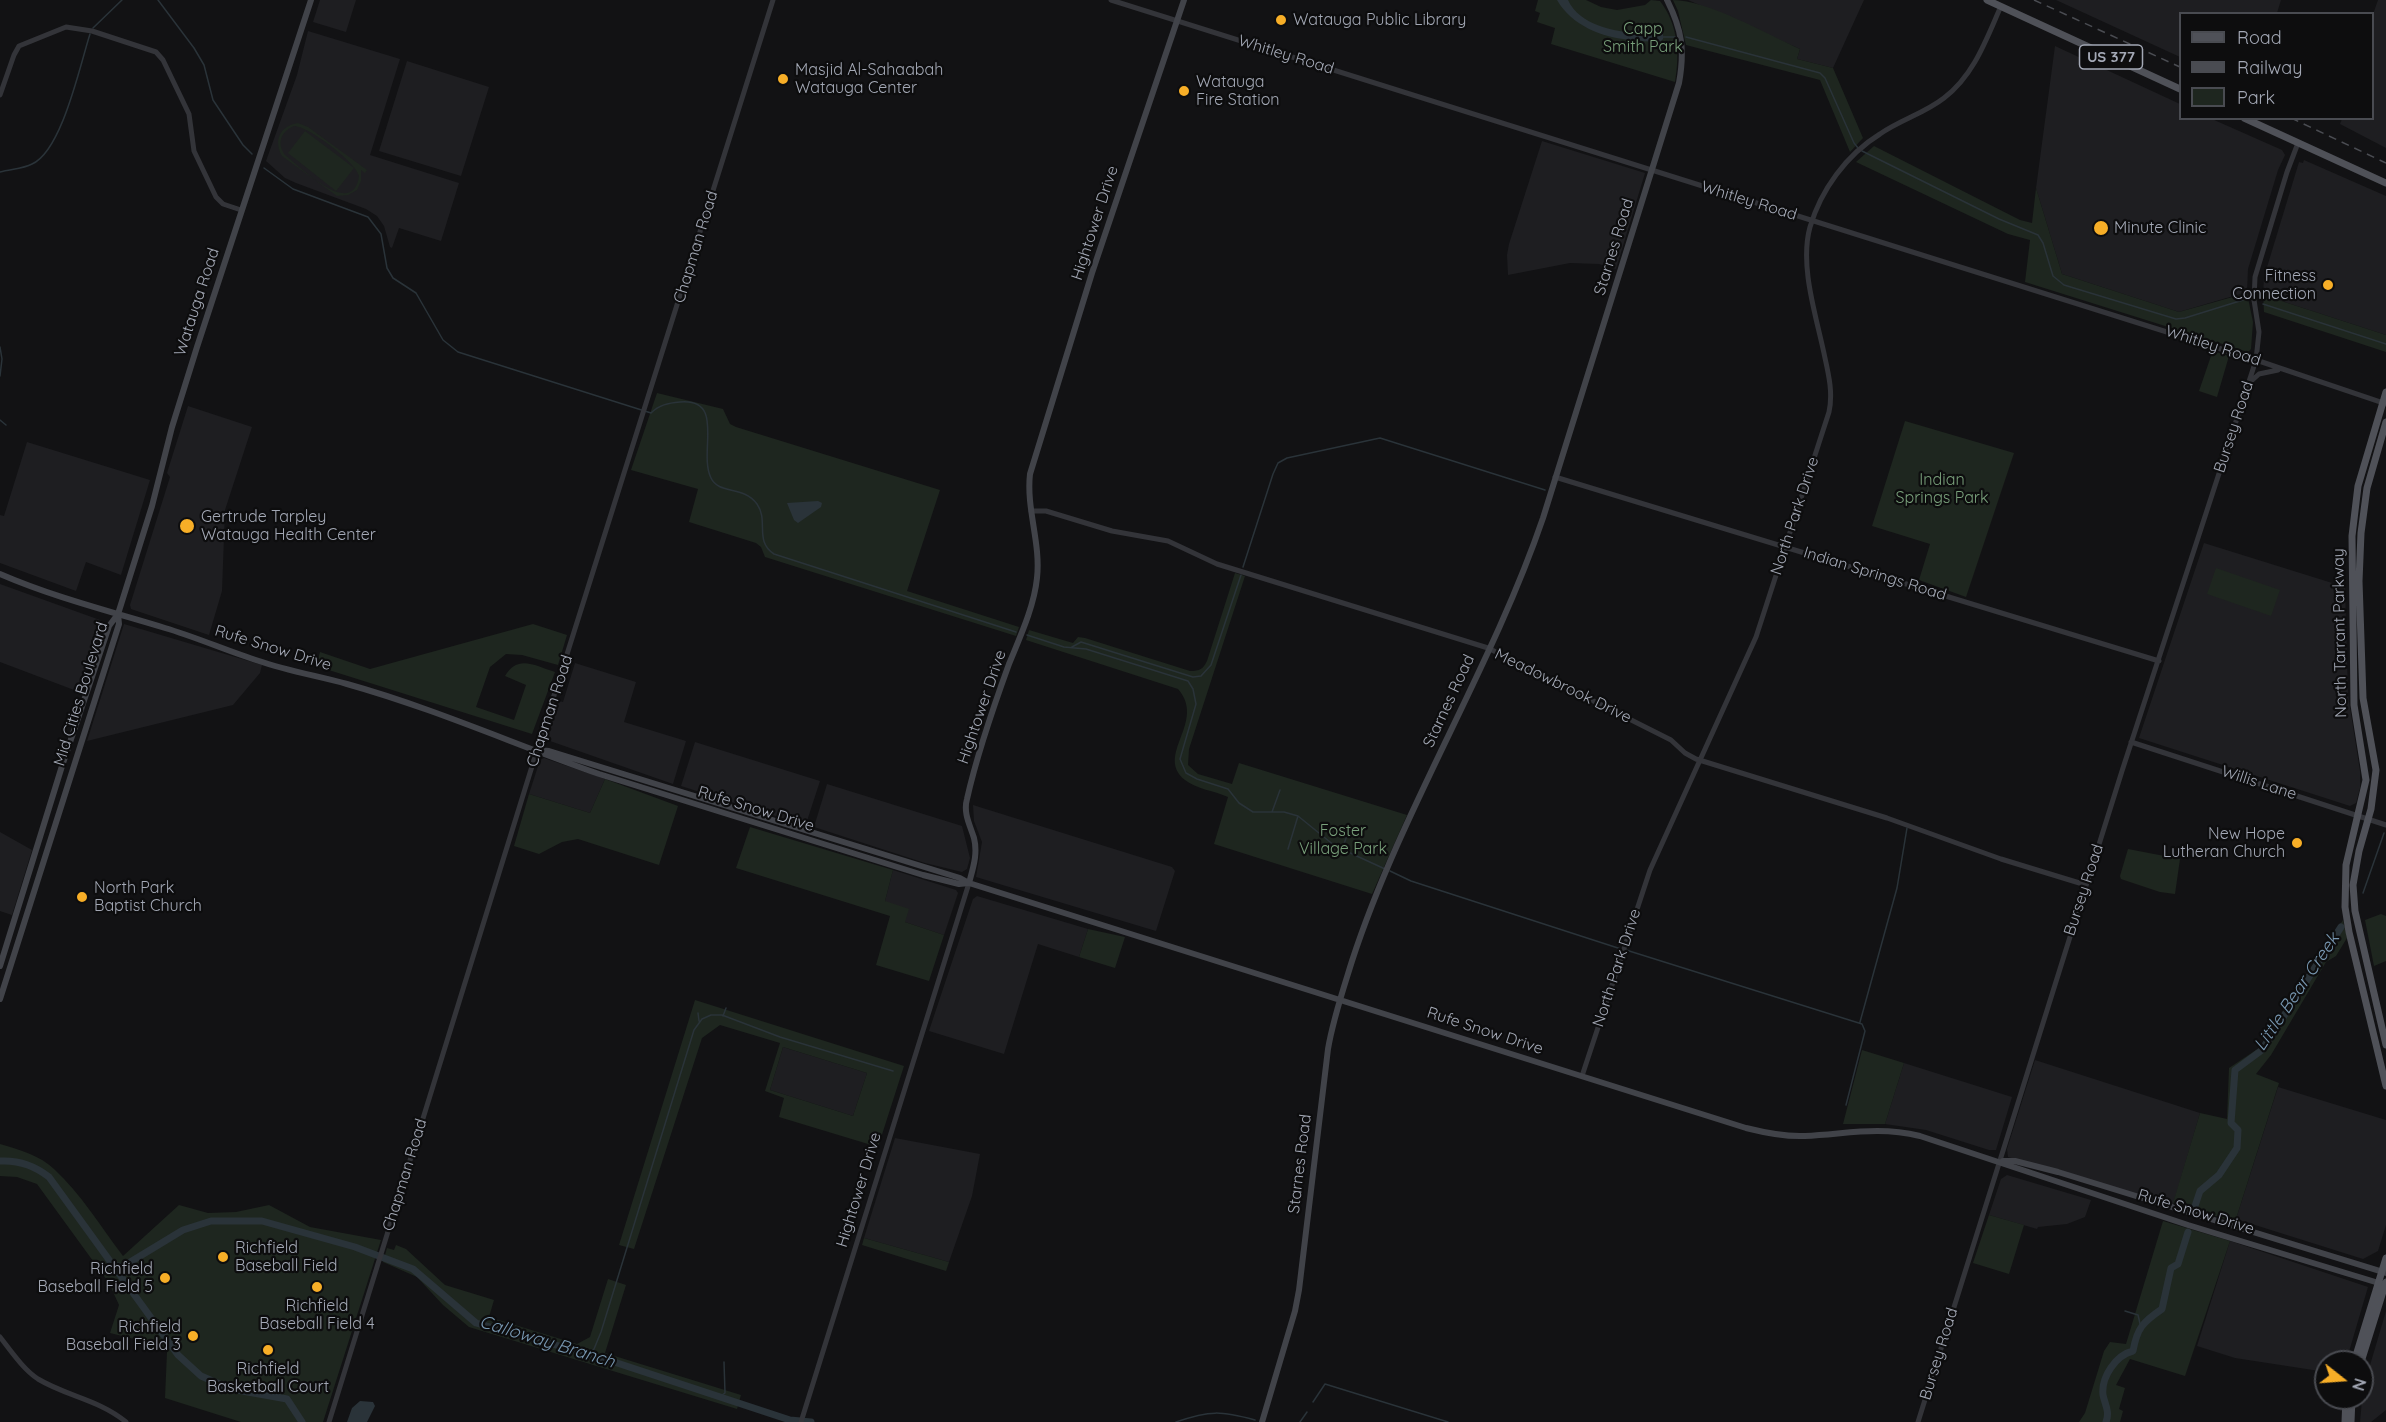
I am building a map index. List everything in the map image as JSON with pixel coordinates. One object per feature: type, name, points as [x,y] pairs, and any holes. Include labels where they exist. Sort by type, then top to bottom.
[{"type":"main road","name":"Watauga Road","points":[[118,614],[152,506],[172,426],[310,0]]},
{"type":"main road","name":"Hightower Drive","points":[[969,883],[974,867],[974,839],[967,820],[966,801],[979,754],[1020,638],[1037,578],[1028,490],[1032,466],[1092,273],[1184,0]]},
{"type":"main road","name":"Starnes Road","points":[[1262,1422],[1297,1300],[1328,1049],[1340,999],[1369,908],[1530,555],[1556,477],[1679,83],[1682,68],[1682,39],[1667,0]]},
{"type":"main road","name":"US 377","points":[[1987,0],[2179,88]]},
{"type":"main road","points":[[2248,120],[2386,183]]},
{"type":"main road","name":"North Tarrant Parkway","points":[[2386,392],[2358,486],[2352,536],[2354,705],[2366,780],[2346,865],[2345,907],[2366,1008],[2386,1086]]},
{"type":"main road","name":"North Tarrant Parkway","points":[[2386,422],[2366,497],[2360,547],[2363,698],[2376,770],[2374,790],[2358,851],[2353,885],[2354,902],[2386,1045]]},
{"type":"main road","name":"Rufe Snow Drive","points":[[0,574],[261,662],[347,684],[537,750],[558,754],[956,877],[1714,1119],[1768,1133],[1806,1136],[1857,1130],[1891,1131],[1920,1136],[2087,1192],[2384,1283]]},
{"type":"main road","name":"Mid Cities Boulevard","points":[[0,966],[109,626],[118,614]]},
{"type":"main road","name":"Mid Cities Boulevard","points":[[0,999],[119,626],[118,614]]},
{"type":"main road","name":"Rufe Snow Drive","points":[[537,750],[547,756],[599,774],[923,875],[959,884],[969,883]]},
{"type":"main road","points":[[956,877],[974,867]]},
{"type":"main road","points":[[30,870],[40,873]]},
{"type":"main road","name":"Rufe Snow Drive","points":[[1999,1161],[2015,1161],[2091,1182],[2384,1273]]},
{"type":"main road","points":[[2087,1192],[2091,1182]]},
{"type":"main road","points":[[2239,1240],[2243,1228]]},
{"type":"main road","points":[[2300,1258],[2303,1248]]},
{"type":"main road","points":[[2359,1350],[2384,1283],[2386,1258]]},
{"type":"main road","points":[[2363,1350],[2364,1339]]},
{"type":"street","name":"Chapman Road","points":[[329,1422],[773,0]]},
{"type":"street","name":"Whitley Road","points":[[1111,0],[2256,360],[2384,404]]},
{"type":"street","name":"North Park Drive","points":[[1582,1076],[1650,870],[1756,638],[1831,404],[1831,386],[1806,262],[1812,221],[1828,186],[1841,169],[1872,140],[1945,98],[1963,80],[1977,59],[2001,6]]},
{"type":"street","points":[[0,95],[19,46],[66,27],[82,28],[156,52],[163,60],[189,114],[194,151],[216,197],[223,204],[241,210]]},
{"type":"street","name":"Bursey Road","points":[[1918,1422],[2086,885],[2256,360],[2259,332],[2254,300],[2255,277],[2298,143]]},
{"type":"street","points":[[2246,386],[2259,374],[2270,370],[2283,370]]},
{"type":"street","name":"Indian Springs Road","points":[[1556,477],[2159,661]]},
{"type":"street","name":"Meadowbrook Drive","points":[[1031,511],[1046,511],[1112,531],[1168,542],[1217,564],[1488,648],[1671,740],[1685,753],[1700,760],[1908,825],[2001,859],[2086,885]]},
{"type":"street","name":"Willis Lane","points":[[2132,742],[2386,825]]},
{"type":"street","name":"Hightower Drive","points":[[801,1422],[969,883]]},
{"type":"street","points":[[0,1337],[35,1377],[63,1391],[98,1403],[126,1422]]},
{"type":"shaded area","points":[[320,0],[356,0],[346,32],[313,22]]},
{"type":"shaded area","points":[[1557,0],[1568,0],[1580,16],[1599,26],[1630,32],[1660,33],[1663,34],[1663,39],[1659,43],[1599,33],[1571,17]]},
{"type":"shaded area","points":[[1688,0],[1864,0],[1833,68],[1797,59],[1800,49]]},
{"type":"shaded area","points":[[2056,0],[2281,0],[2277,12],[2179,12],[2179,57]]},
{"type":"shaded area","points":[[2378,0],[2386,0],[2386,148],[2340,124],[2342,120],[2374,120],[2374,12]]},
{"type":"shaded area","points":[[308,31],[400,59],[370,155],[459,183],[441,241],[399,228],[392,248],[384,226],[377,216],[366,209],[285,178],[266,161],[297,75]]},
{"type":"shaded area","points":[[2055,46],[2179,104],[2179,120],[2214,120],[2282,150],[2285,155],[2278,170],[2248,269],[2247,292],[2179,312],[2062,274],[2036,188]]},
{"type":"shaded area","points":[[407,61],[489,87],[461,176],[379,151]]},
{"type":"shaded area","points":[[1542,141],[1645,173],[1616,269],[1599,264],[1570,263],[1508,275],[1509,244]]},
{"type":"shaded area","points":[[2304,160],[2386,196],[2386,335],[2263,295],[2264,277],[2299,162],[2303,163]]},
{"type":"shaded area","points":[[188,406],[252,427],[225,510],[222,591],[209,635],[131,609],[130,605],[170,477],[167,473]]},
{"type":"shaded area","points":[[27,442],[150,480],[121,575],[86,562],[76,591],[0,563],[0,515],[4,516]]},
{"type":"shaded area","points":[[818,501],[822,503],[821,507],[798,523],[794,520],[787,503]]},
{"type":"shaded area","points":[[2204,543],[2345,587],[2348,695],[2360,771],[2360,788],[2356,803],[2350,806],[2139,738]]},
{"type":"shaded area","points":[[0,584],[100,620],[103,624],[82,693],[0,662]]},
{"type":"shaded area","points":[[124,624],[262,665],[260,673],[233,705],[87,741]]},
{"type":"shaded area","points":[[575,663],[636,682],[624,722],[686,741],[673,784],[550,741],[548,736],[559,701],[563,702]]},
{"type":"shaded area","points":[[695,742],[820,781],[807,821],[801,824],[681,786]]},
{"type":"shaded area","points":[[544,758],[605,779],[590,813],[529,794],[540,760]]},
{"type":"shaded area","points":[[827,784],[962,826],[970,858],[967,869],[962,872],[925,863],[814,827]]},
{"type":"shaded area","points":[[973,805],[1172,867],[1175,871],[1156,931],[976,877],[982,842],[974,821]]},
{"type":"shaded area","points":[[0,832],[32,850],[12,915],[0,911]]},
{"type":"shaded area","points":[[893,870],[956,890],[958,893],[944,935],[905,922],[885,901]]},
{"type":"shaded area","points":[[977,896],[1088,929],[1079,957],[1038,944],[1004,1054],[929,1031],[973,899]]},
{"type":"shaded area","points":[[783,1047],[867,1073],[853,1116],[770,1090]]},
{"type":"shaded area","points":[[2035,1060],[2200,1113],[2173,1205],[2008,1157],[2007,1149]]},
{"type":"shaded area","points":[[1904,1063],[2012,1097],[1996,1150],[1989,1150],[1926,1130],[1885,1124]]},
{"type":"shaded area","points":[[2278,1087],[2386,1120],[2386,1225],[2378,1251],[2363,1259],[2236,1219]]},
{"type":"shaded area","points":[[895,1138],[980,1154],[972,1196],[949,1262],[864,1238]]},
{"type":"shaded area","points":[[2007,1175],[2091,1200],[2085,1217],[2067,1224],[2038,1227],[2037,1229],[1989,1215],[2001,1179]]},
{"type":"shaded area","points":[[2230,1241],[2368,1287],[2350,1350],[2314,1350],[2314,1370],[2235,1358],[2197,1346]]},
{"type":"shaded area","points":[[2386,1311],[2386,1410],[2371,1422],[2360,1422],[2361,1410],[2374,1410],[2374,1352]]},
{"type":"shaded area","points":[[360,1401],[373,1402],[375,1406],[367,1422],[347,1422],[352,1408]]},
{"type":"green space","name":"Capp Smith Park","points":[[1538,0],[1586,0],[1601,7],[1617,10],[1645,5],[1651,0],[1660,1],[1674,29],[1677,50],[1675,82],[1551,44],[1555,28],[1537,22],[1540,13],[1535,11]]},
{"type":"green space","points":[[1673,0],[1687,1],[1737,19],[1800,49],[1797,59],[1833,68],[1863,138],[1850,152],[1820,80],[1686,45]]},
{"type":"green space","points":[[298,123],[308,127],[367,170],[365,173],[361,170],[361,181],[357,190],[348,195],[337,196],[316,181],[337,192],[347,193],[355,188],[359,176],[350,162],[320,138],[294,126],[283,135],[281,147],[285,155],[310,176],[282,156],[278,139],[287,127]]},
{"type":"green space","points":[[305,131],[354,168],[336,191],[288,153]]},
{"type":"green space","points":[[1874,146],[2020,220],[2032,223],[2036,188],[2062,274],[2179,312],[2247,293],[2253,322],[2251,349],[2248,352],[2025,282],[2030,240],[2008,234],[1856,162]]},
{"type":"green space","points":[[2263,295],[2386,335],[2386,352],[2264,312]]},
{"type":"green space","points":[[2212,353],[2229,356],[2217,397],[2199,391]]},
{"type":"green space","points":[[657,393],[723,409],[730,424],[736,427],[940,490],[907,591],[1019,627],[1016,636],[765,557],[761,547],[756,543],[689,522],[698,489],[631,470]]},
{"type":"green space","name":"Indian Springs Park","points":[[1905,421],[2014,453],[1966,597],[1919,580],[1930,544],[1872,526]]},
{"type":"green space","points":[[2216,568],[2280,590],[2271,616],[2207,594]]},
{"type":"green space","name":"Foster Village Park","points":[[1235,573],[1245,576],[1189,749],[1188,765],[1198,774],[1232,784],[1239,763],[1407,815],[1372,894],[1214,844],[1228,797],[1189,783],[1177,770],[1175,760],[1187,714],[1185,701],[1178,689],[1026,640],[1029,630],[1073,643],[1078,637],[1085,638],[1190,671],[1199,670],[1207,661]]},
{"type":"green space","points":[[533,624],[567,635],[558,665],[522,655],[506,654],[490,667],[476,707],[514,720],[526,685],[505,676],[510,669],[521,663],[555,672],[532,734],[316,666],[320,652],[370,669]]},
{"type":"green space","points":[[605,779],[678,806],[659,865],[578,839],[562,842],[539,854],[514,846],[529,794],[590,813]]},
{"type":"green space","points":[[750,827],[893,870],[885,901],[909,909],[905,922],[944,935],[929,981],[876,965],[890,916],[736,868]]},
{"type":"green space","points":[[2128,849],[2180,859],[2175,894],[2160,892],[2121,879]]},
{"type":"green space","points":[[2381,914],[2386,916],[2386,961],[2374,966],[2365,920]]},
{"type":"green space","points":[[2343,920],[2347,938],[2336,956],[2326,962],[2271,1055],[2256,1074],[2279,1083],[2235,1222],[2173,1203],[2200,1113],[2227,1119],[2229,1068],[2259,1048]]},
{"type":"green space","points":[[1088,929],[1125,937],[1115,968],[1079,957]]},
{"type":"green space","points":[[695,1000],[904,1066],[878,1147],[779,1117],[784,1098],[765,1091],[780,1043],[720,1025],[702,1038],[634,1249],[619,1245]],"holes":[[[783,1047],[867,1073],[853,1116],[770,1090]]]},
{"type":"green space","points":[[1862,1050],[1904,1063],[1885,1124],[1843,1124]]},
{"type":"green space","points":[[0,1144],[22,1151],[49,1164],[82,1200],[123,1256],[179,1205],[208,1213],[236,1212],[269,1205],[310,1227],[381,1240],[323,1422],[241,1422],[165,1398],[167,1352],[150,1343],[110,1333],[119,1305],[109,1283],[37,1184],[17,1177],[0,1176]]},
{"type":"green space","points":[[1989,1215],[2024,1225],[2009,1274],[1973,1263]]},
{"type":"green space","points":[[2163,1221],[2230,1241],[2185,1376],[2130,1359],[2116,1385],[2125,1388],[2119,1409],[2123,1411],[2120,1422],[2079,1422],[2085,1413],[2104,1351],[2110,1342],[2126,1344]]},
{"type":"green space","points":[[864,1238],[949,1262],[946,1271],[862,1245]]},
{"type":"green space","points":[[396,1245],[406,1249],[445,1285],[494,1300],[489,1317],[577,1344],[590,1337],[608,1279],[626,1285],[605,1353],[741,1395],[737,1409],[469,1327],[443,1305],[417,1277],[383,1262],[387,1248],[394,1250]]},
{"type":"waterway","points":[[93,28],[122,0]]},
{"type":"waterway","points":[[158,0],[194,48],[204,65],[213,100],[243,145],[252,154]]},
{"type":"waterway","points":[[0,172],[32,164],[43,156],[52,143],[68,106],[90,34]]},
{"type":"waterway","points":[[1661,37],[1675,37]]},
{"type":"waterway","points":[[1686,37],[1820,73],[1825,78],[1858,148]]},
{"type":"waterway","points":[[1862,151],[1999,219],[2038,235],[2043,243],[2053,276],[2064,285],[2176,319],[2243,300]]},
{"type":"waterway","points":[[264,168],[293,189],[368,217],[381,234],[387,268],[393,278],[416,293],[443,340],[458,352],[651,413],[664,405],[680,402],[694,403],[702,409],[707,417],[707,455],[711,478],[720,487],[745,494],[757,504],[762,517],[765,543],[774,554],[1016,632]]},
{"type":"waterway","points":[[2263,304],[2386,344]]},
{"type":"waterway","points":[[0,347],[2,359],[0,376]]},
{"type":"waterway","points":[[0,420],[6,425]]},
{"type":"waterway","points":[[1243,567],[1273,474],[1278,463],[1287,458],[1380,438],[1545,490]]},
{"type":"waterway","points":[[1072,647],[1081,642],[1193,677],[1201,676],[1211,665],[1241,575]]},
{"type":"waterway","points":[[1027,635],[1064,647],[1086,649],[1188,681],[1193,689],[1196,704],[1180,759],[1186,773],[1228,789],[1239,803],[1253,812],[1284,812],[1298,816],[1335,846],[1385,869]]},
{"type":"waterway","points":[[1272,812],[1280,790]]},
{"type":"waterway","points":[[1288,849],[1298,816]]},
{"type":"waterway","points":[[1860,1022],[1897,888],[1907,828]]},
{"type":"waterway","points":[[1342,849],[1348,833]]},
{"type":"waterway","name":"Little Bear Creek","points":[[2363,893],[2384,833]]},
{"type":"waterway","points":[[1390,871],[1411,881],[1621,949]]},
{"type":"waterway","name":"Little Bear Creek","points":[[2194,1209],[2200,1191],[2219,1175],[2237,1148],[2238,1130],[2231,1123],[2235,1070],[2262,1050],[2341,927]]},
{"type":"waterway","points":[[1626,950],[1862,1024],[1865,1031],[1846,1105]]},
{"type":"waterway","points":[[723,1016],[726,1008]]},
{"type":"waterway","points":[[698,1013],[699,1021]]},
{"type":"waterway","points":[[589,1354],[594,1349],[601,1332],[694,1030],[702,1019],[711,1015],[722,1015],[780,1037],[893,1071]]},
{"type":"waterway","points":[[0,1161],[26,1164],[49,1177],[178,1355],[201,1376],[231,1389],[287,1399],[302,1422]]},
{"type":"waterway","name":"Calloway Branch","points":[[113,1265],[122,1267],[183,1230],[211,1221],[262,1221],[355,1247],[413,1269],[476,1323],[599,1357],[790,1420],[811,1422]]},
{"type":"waterway","name":"Little Bear Creek","points":[[2106,1422],[2107,1411],[2103,1388],[2107,1374],[2121,1357],[2133,1351],[2142,1326],[2162,1309],[2171,1268],[2178,1264],[2188,1232]]},
{"type":"waterway","points":[[2125,1311],[2138,1315],[2141,1328]]},
{"type":"waterway","points":[[710,1393],[722,1395],[725,1393],[724,1362]]},
{"type":"waterway","points":[[1313,1402],[1325,1384],[1448,1422]]},
{"type":"waterway","points":[[1300,1422],[1307,1412]]},
{"type":"waterway","points":[[1176,1422],[1198,1415],[1216,1413],[1255,1420]]},
{"type":"railway","points":[[2034,0],[2179,67]]},
{"type":"railway","points":[[2295,120],[2386,163]]},
{"type":"place","name":"Watauga Public Library","points":[[1281,20]]},
{"type":"place","name":"Masjid Al-Sahaabah Watauga Center","points":[[783,79]]},
{"type":"place","name":"Watauga Fire Station","points":[[1184,91]]},
{"type":"place","name":"Minute Clinic","points":[[2101,228]]},
{"type":"place","name":"Fitness Connection","points":[[2328,285]]},
{"type":"place","name":"Gertrude Tarpley Watauga Health Center","points":[[187,526]]},
{"type":"place","name":"New Hope Lutheran Church","points":[[2297,843]]},
{"type":"place","name":"North Park Baptist Church","points":[[82,897]]},
{"type":"place","name":"Richfield Baseball Field","points":[[223,1257]]},
{"type":"place","name":"Richfield Baseball Field 5","points":[[165,1278]]},
{"type":"place","name":"Richfield Baseball Field 4","points":[[317,1287]]},
{"type":"place","name":"Richfield Baseball Field 3","points":[[193,1336]]},
{"type":"place","name":"Richfield Basketball Court","points":[[268,1350]]}]
